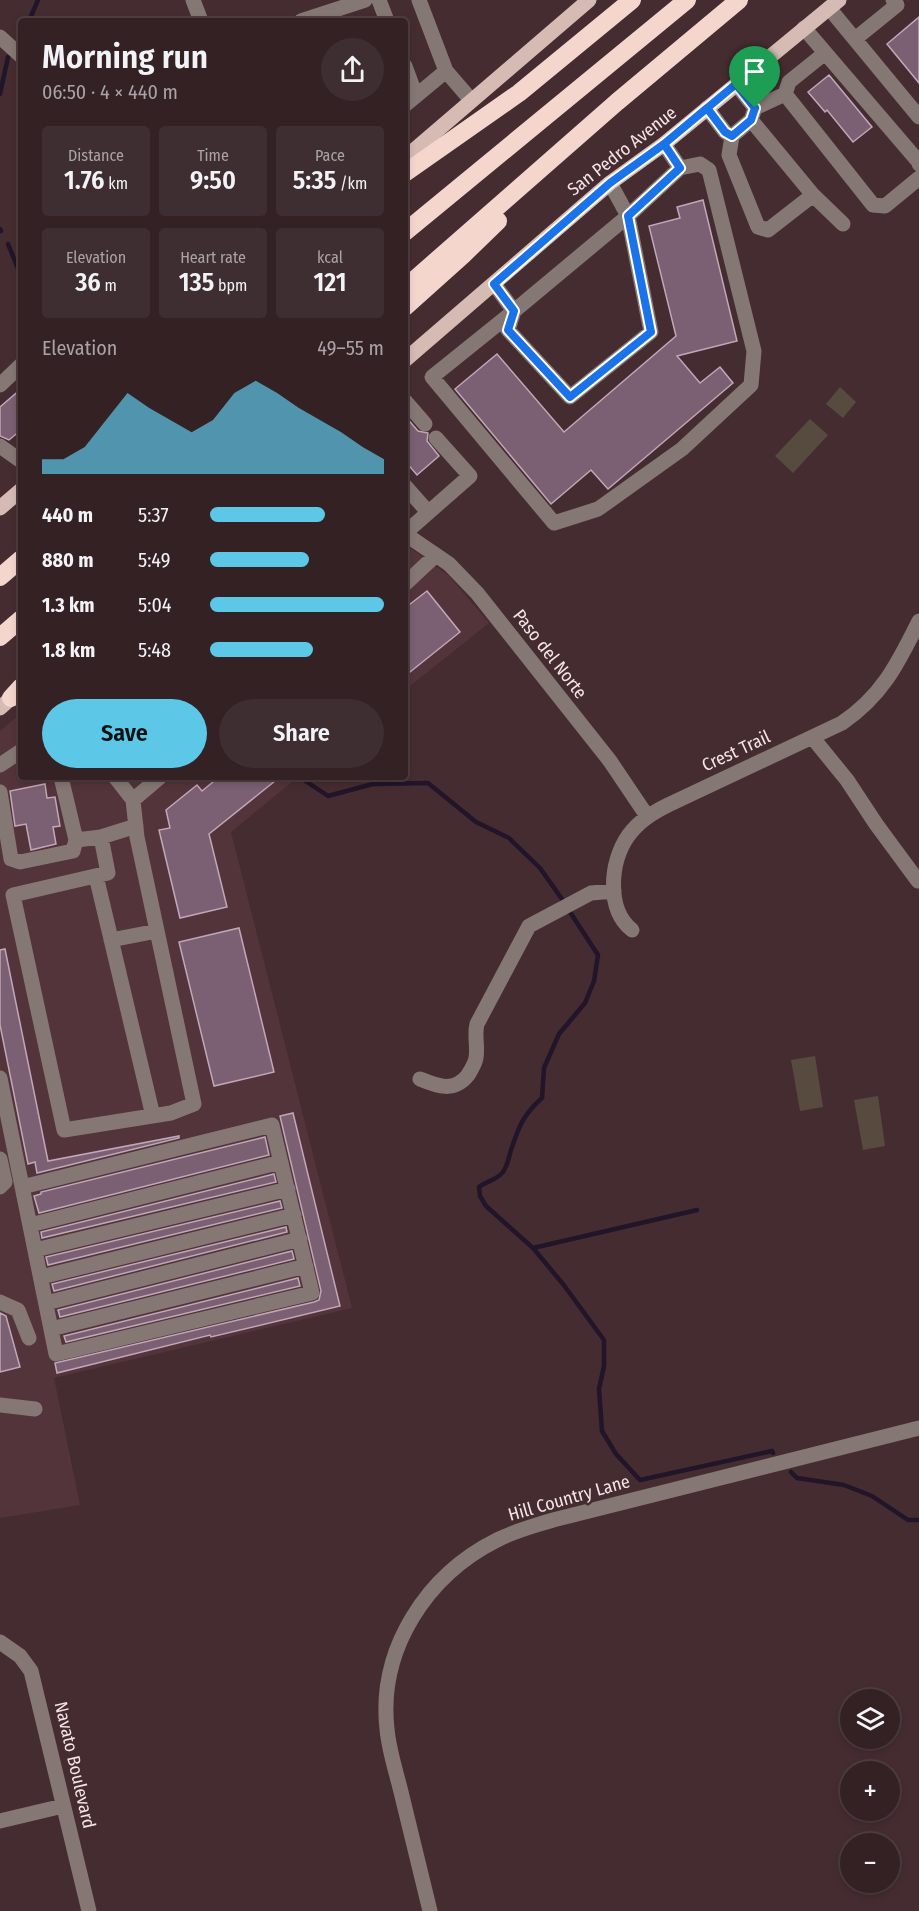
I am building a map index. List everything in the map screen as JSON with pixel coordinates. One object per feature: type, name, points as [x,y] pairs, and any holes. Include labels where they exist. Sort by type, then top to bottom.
[{"type":"highway","points":[[408,171],[519,93],[632,0]]},
{"type":"highway","points":[[408,230],[687,0]]},
{"type":"highway","points":[[408,285],[617,102],[739,0]]},
{"type":"highway","points":[[408,304],[463,255],[617,102]]},
{"type":"highway","points":[[0,577],[18,562]]},
{"type":"highway","points":[[0,637],[18,622]]},
{"type":"main road","points":[[408,155],[589,0]]},
{"type":"main road","name":"San Pedro Avenue","points":[[408,357],[610,183],[664,144],[834,4]]},
{"type":"main road","points":[[0,508],[18,493]]},
{"type":"street","points":[[194,0],[200,18]]},
{"type":"street","points":[[310,18],[365,0]]},
{"type":"street","points":[[379,0],[386,18]]},
{"type":"street","points":[[419,0],[446,71],[471,100]]},
{"type":"street","points":[[855,39],[897,5],[893,0]]},
{"type":"street","points":[[834,4],[855,39],[919,117]]},
{"type":"street","points":[[804,28],[918,160],[919,164]]},
{"type":"street","points":[[0,37],[18,53]]},
{"type":"street","points":[[813,195],[768,230],[758,226],[729,155],[732,136],[753,114],[785,94],[789,82],[825,53]]},
{"type":"street","points":[[411,101],[446,71]]},
{"type":"street","points":[[408,84],[411,101]]},
{"type":"street","points":[[736,84],[753,114],[813,195],[843,224]]},
{"type":"street","points":[[785,94],[873,205],[885,206],[919,178]]},
{"type":"street","points":[[707,108],[725,132],[732,136]]},
{"type":"street","points":[[664,144],[680,168]]},
{"type":"street","points":[[700,164],[709,170],[754,351],[752,385],[682,449],[598,509],[554,523],[432,377],[628,216],[680,168],[700,164]]},
{"type":"street","points":[[514,311],[508,330],[570,397],[651,332],[628,216],[610,183]]},
{"type":"street","points":[[494,284],[514,311]]},
{"type":"street","points":[[0,385],[18,368]]},
{"type":"street","points":[[408,404],[425,424]]},
{"type":"street","points":[[408,530],[470,476],[436,438]]},
{"type":"street","points":[[0,446],[18,455]]},
{"type":"street","points":[[408,490],[428,513]]},
{"type":"street","name":"Paso del Norte","points":[[408,535],[456,571],[477,593],[610,761],[647,816]]},
{"type":"street","points":[[408,581],[436,555]]},
{"type":"street","name":"Crest Trail","points":[[632,930],[619,916],[614,891],[617,862],[621,848],[629,835],[647,816],[842,723],[855,714],[878,692],[896,666],[919,621]]},
{"type":"street","points":[[812,737],[847,780],[918,881]]},
{"type":"street","points":[[0,765],[18,753]]},
{"type":"street","points":[[62,780],[74,845]]},
{"type":"street","points":[[101,837],[108,873],[13,895],[64,1130],[171,1113],[194,1104],[157,931],[133,800],[117,780]]},
{"type":"street","points":[[133,800],[156,780]]},
{"type":"street","points":[[0,792],[11,859],[20,862],[136,826]]},
{"type":"street","points":[[96,876],[153,1116]]},
{"type":"street","points":[[420,1079],[449,1088],[464,1079],[476,1058],[477,1024],[526,930],[534,922],[591,893],[614,891]]},
{"type":"street","points":[[111,940],[157,931]]},
{"type":"street","points":[[0,1078],[22,1187],[41,1278],[56,1354],[312,1293],[272,1125],[22,1187]]},
{"type":"street","points":[[0,1159],[5,1182],[0,1188]]},
{"type":"street","points":[[30,1225],[281,1162]]},
{"type":"street","points":[[35,1250],[288,1189]]},
{"type":"street","points":[[41,1278],[294,1215]]},
{"type":"street","points":[[46,1303],[300,1239]]},
{"type":"street","points":[[51,1329],[306,1266]]},
{"type":"street","points":[[0,1302],[18,1310],[29,1338]]},
{"type":"street","points":[[0,1405],[35,1409]]},
{"type":"street","name":"Hill Country Lane","points":[[430,1911],[389,1742],[386,1693],[398,1647],[406,1628],[439,1580],[498,1539],[553,1520],[919,1428]]},
{"type":"street","name":"Navato Boulevard","points":[[0,1642],[20,1656],[31,1671],[89,1911]]},
{"type":"street","points":[[0,1821],[63,1806]]},
{"type":"shaded area","points":[[840,387],[856,402],[843,418],[826,404]]},
{"type":"shaded area","points":[[810,419],[828,435],[793,473],[775,456]]},
{"type":"shaded area","points":[[408,546],[449,576],[489,623],[408,688]]},
{"type":"shaded area","points":[[18,716],[18,780],[294,780],[231,832],[352,1308],[54,1378],[80,1505],[0,1518],[0,731]]},
{"type":"shaded area","points":[[815,1056],[823,1107],[800,1111],[791,1060]]},
{"type":"shaded area","points":[[878,1096],[885,1146],[863,1150],[854,1100]]},
{"type":"building","points":[[919,17],[919,83],[887,44]]},
{"type":"building","points":[[829,75],[872,127],[853,142],[827,110],[825,112],[808,92]]},
{"type":"building","points":[[703,200],[737,341],[677,356],[700,383],[720,367],[733,383],[608,489],[591,470],[551,504],[455,389],[497,354],[564,432],[676,336],[649,226],[680,218],[677,207]]},
{"type":"building","points":[[18,392],[18,432],[9,440],[0,436],[0,407]]},
{"type":"building","points":[[408,419],[418,431],[428,433],[427,441],[439,456],[417,475],[408,464]]},
{"type":"building","points":[[427,591],[460,632],[408,674],[408,606]]},
{"type":"building","points":[[215,780],[276,780],[209,834],[227,907],[180,918],[159,830],[170,828],[166,810],[197,785],[202,791]]},
{"type":"building","points":[[45,784],[47,798],[55,797],[60,826],[53,827],[56,844],[31,850],[26,824],[15,826],[10,791]]},
{"type":"building","points":[[239,928],[274,1072],[214,1086],[179,942]]},
{"type":"building","points":[[5,949],[48,1161],[179,1136],[179,1138],[37,1173],[35,1162],[28,1164],[0,1025],[0,950]]},
{"type":"building","points":[[293,1113],[340,1306],[57,1373],[55,1363],[319,1300],[321,1291],[280,1116]]},
{"type":"building","points":[[265,1137],[269,1155],[39,1213],[34,1196],[41,1192]]},
{"type":"building","points":[[274,1174],[276,1182],[42,1238],[41,1232]]},
{"type":"building","points":[[280,1201],[282,1208],[48,1265],[46,1257]]},
{"type":"building","points":[[286,1227],[287,1232],[54,1291],[52,1284]]},
{"type":"building","points":[[292,1251],[294,1259],[60,1317],[58,1310]]},
{"type":"building","points":[[298,1278],[300,1286],[66,1342],[64,1336]]},
{"type":"building","points":[[0,1313],[6,1316],[20,1367],[0,1372]]},
{"type":"waterway","points":[[30,18],[38,0]]},
{"type":"waterway","points":[[0,94],[8,57]]},
{"type":"waterway","points":[[8,244],[18,269]]},
{"type":"waterway","points":[[304,780],[328,796],[373,784],[428,783],[476,822],[509,838],[540,868],[564,902]]},
{"type":"waterway","points":[[568,909],[598,955],[594,981],[585,1003],[559,1034],[544,1068],[542,1098],[522,1121],[507,1165],[501,1175],[479,1187],[480,1196],[486,1206],[533,1248],[604,1340],[604,1366],[599,1389],[602,1431],[616,1454],[640,1480],[772,1451],[773,1453]]},
{"type":"waterway","points":[[533,1248],[697,1210]]},
{"type":"waterway","points":[[791,1472],[797,1478],[844,1485],[872,1496],[908,1520],[919,1520]]},
{"type":"route","points":[[755,108],[736,84],[707,108],[664,144],[680,168],[628,216],[651,332],[570,397],[508,330],[514,311],[494,284],[610,183],[664,144],[707,108],[725,132],[732,136],[751,120],[755,108]]}]
